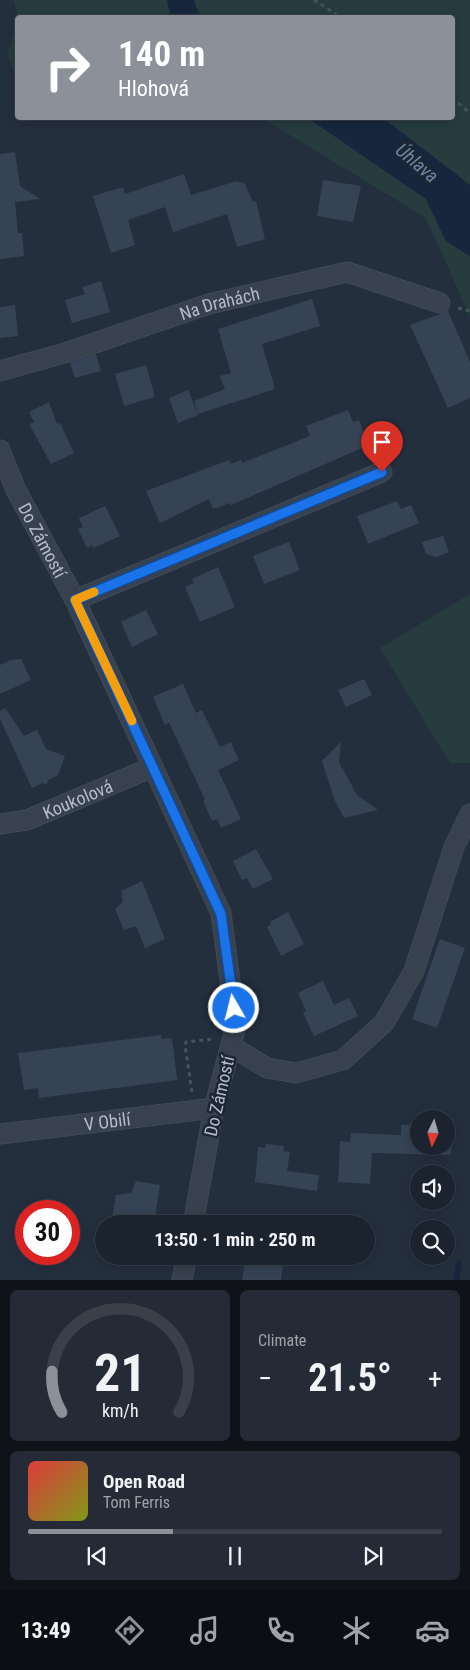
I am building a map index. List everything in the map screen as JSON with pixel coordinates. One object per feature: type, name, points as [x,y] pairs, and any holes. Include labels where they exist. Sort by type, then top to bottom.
[{"type":"street","name":"Na Drahách","points":[[0,371],[66,353],[209,304],[347,272],[440,303]]},
{"type":"street","name":"Do Zámostí","points":[[0,450],[7,489],[75,600],[221,914],[236,1026],[214,1108],[195,1215]]},
{"type":"street","points":[[75,600],[382,472]]},
{"type":"street","name":"Koukolová","points":[[0,824],[27,820],[153,767]]},
{"type":"street","points":[[231,1046],[267,1068],[296,1073],[343,1060],[384,1023],[414,971],[454,847],[470,814]]},
{"type":"street","name":"V Obilí","points":[[0,1134],[214,1108]]},
{"type":"street","points":[[182,1280],[185,1265]]},
{"type":"path","points":[[314,0],[337,15]]},
{"type":"path","points":[[455,100],[470,113]]},
{"type":"path","points":[[194,1110],[186,1042],[197,1039],[214,1039],[231,1046]]},
{"type":"green space","points":[[14,0],[167,0],[171,15],[18,15]]},
{"type":"green space","points":[[194,0],[470,0],[470,185],[386,120],[455,120],[455,15],[201,15]]},
{"type":"green space","points":[[15,29],[15,73],[7,55]]},
{"type":"green space","points":[[39,120],[311,120],[426,199],[446,241],[470,256],[470,317],[426,218],[267,121]]},
{"type":"green space","points":[[470,594],[470,763],[450,763],[380,648]]},
{"type":"water","points":[[167,0],[194,0],[201,15],[171,15]]},
{"type":"water","name":"Úhlava","points":[[311,120],[386,120],[470,185],[470,256],[446,241],[426,199]]},
{"type":"building","points":[[15,152],[20,186],[40,199],[15,202],[18,233],[22,233],[24,256],[0,259],[0,154]]},
{"type":"building","points":[[184,174],[191,195],[237,181],[245,184],[253,202],[256,201],[265,239],[237,247],[227,214],[173,232],[165,207],[128,220],[135,245],[111,253],[93,196],[123,187],[125,194]]},
{"type":"building","points":[[323,180],[361,186],[353,222],[317,216]]},
{"type":"building","points":[[101,281],[110,312],[72,323],[65,300],[85,294],[82,287]]},
{"type":"building","points":[[312,299],[320,326],[262,344],[275,389],[198,414],[194,401],[225,389],[220,376],[231,373],[218,329]]},
{"type":"building","points":[[15,305],[18,336],[0,338],[0,307]]},
{"type":"building","points":[[448,311],[470,362],[470,398],[448,408],[410,325]]},
{"type":"building","points":[[96,354],[101,371],[75,378],[70,363]]},
{"type":"building","points":[[146,365],[155,397],[124,406],[115,374]]},
{"type":"building","points":[[188,390],[198,415],[178,423],[169,398]]},
{"type":"building","points":[[49,402],[57,424],[60,423],[74,453],[51,464],[29,424],[34,422],[29,412]]},
{"type":"building","points":[[348,410],[353,422],[359,420],[369,445],[231,505],[230,503],[213,509],[209,499],[160,523],[146,491],[229,460],[231,464],[241,460],[242,463],[310,436],[306,426]]},
{"type":"building","points":[[397,501],[401,509],[411,505],[419,523],[368,544],[357,516]]},
{"type":"building","points":[[105,506],[120,536],[93,548],[92,545],[87,548],[78,529],[83,527],[79,518]]},
{"type":"building","points":[[443,536],[449,552],[436,557],[426,554],[422,542]]},
{"type":"building","points":[[289,542],[300,570],[264,584],[253,556]]},
{"type":"building","points":[[218,567],[235,607],[200,622],[185,587],[194,583],[192,579]]},
{"type":"building","points":[[146,610],[158,634],[132,647],[121,622]]},
{"type":"building","points":[[21,659],[31,680],[0,694],[0,665],[11,660]]},
{"type":"building","points":[[364,679],[372,695],[346,707],[338,690]]},
{"type":"building","points":[[183,684],[196,713],[202,710],[220,747],[231,742],[239,760],[218,770],[241,819],[221,828],[217,819],[212,821],[203,801],[205,800],[169,722],[165,725],[153,697]]},
{"type":"building","points":[[5,708],[24,736],[37,730],[46,749],[65,756],[58,775],[48,780],[47,785],[42,783],[32,788],[0,719],[0,711]]},
{"type":"building","points":[[341,742],[339,762],[357,795],[378,810],[344,818],[335,801],[322,761]]},
{"type":"building","points":[[256,849],[273,879],[253,889],[247,878],[242,880],[233,861]]},
{"type":"building","points":[[142,881],[165,939],[145,948],[136,926],[124,930],[115,909],[123,902],[121,891]]},
{"type":"building","points":[[288,912],[304,944],[281,956],[267,927],[271,924],[270,922]]},
{"type":"building","points":[[440,939],[465,948],[437,1028],[412,1019]]},
{"type":"building","points":[[323,981],[334,1005],[349,998],[358,1016],[314,1036],[303,1013],[306,1011],[298,993]]},
{"type":"building","points":[[161,1035],[161,1039],[172,1038],[177,1080],[39,1098],[38,1088],[24,1090],[18,1053]]},
{"type":"building","points":[[401,1125],[410,1125],[410,1154],[372,1153],[370,1184],[338,1182],[340,1141],[350,1142],[351,1133],[401,1135]]},
{"type":"building","points":[[266,1144],[284,1146],[283,1151],[290,1152],[287,1171],[319,1175],[317,1191],[255,1182],[258,1147],[265,1148]]},
{"type":"building","points":[[136,1181],[160,1185],[155,1215],[113,1215],[116,1195],[131,1193]]},
{"type":"building","points":[[244,1265],[283,1265],[281,1280],[242,1280]]},
{"type":"waterway","points":[[456,1280],[459,1263]]},
{"type":"slow traffic","points":[[94,592],[75,600],[132,721]]},
{"type":"route","points":[[234,1008],[221,914],[75,600],[382,472]]}]
